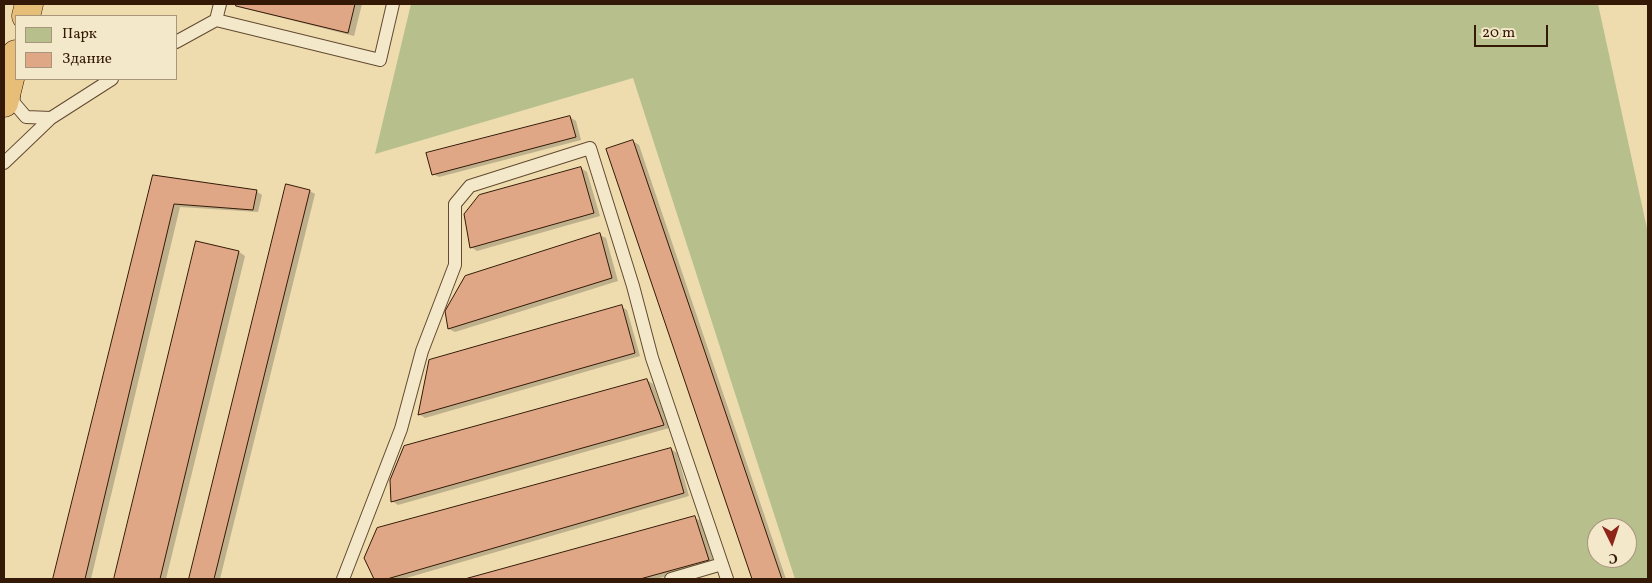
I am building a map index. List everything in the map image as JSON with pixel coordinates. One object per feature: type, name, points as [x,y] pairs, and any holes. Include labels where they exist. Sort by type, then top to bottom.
[{"type":"highway","points":[[4,103],[14,63]]},
{"type":"lane","points":[[216,20],[220,4]]},
{"type":"lane","points":[[178,41],[216,20],[380,60],[393,4]]},
{"type":"lane","points":[[14,63],[14,104],[26,117],[51,118]]},
{"type":"lane","points":[[4,163],[51,118],[110,80]]},
{"type":"lane","points":[[343,579],[400,428],[422,351],[455,265],[455,204],[470,186],[590,148],[652,358],[727,579]]},
{"type":"lane","points":[[671,579],[722,564]]},
{"type":"green space","points":[[411,4],[1598,4],[1648,233],[1648,579],[795,579],[633,78],[375,154]]},
{"type":"building","points":[[236,4],[355,4],[348,33],[236,6]]},
{"type":"building","points":[[570,116],[576,137],[432,175],[426,153]]},
{"type":"building","points":[[633,140],[782,579],[752,579],[606,149]]},
{"type":"building","points":[[581,167],[594,213],[470,248],[464,214],[479,195]]},
{"type":"building","points":[[153,175],[257,190],[253,210],[174,204],[85,579],[53,579]]},
{"type":"building","points":[[286,184],[310,190],[214,579],[189,579]]},
{"type":"building","points":[[600,233],[612,278],[448,329],[445,311],[465,276]]},
{"type":"building","points":[[196,241],[239,251],[160,579],[114,579]]},
{"type":"building","points":[[622,305],[635,353],[418,415],[429,360]]},
{"type":"building","points":[[647,379],[664,425],[391,502],[390,480],[404,446]]},
{"type":"building","points":[[671,448],[684,493],[387,579],[374,579],[364,558],[377,528]]},
{"type":"building","points":[[695,516],[709,560],[640,579],[465,579]]}]
